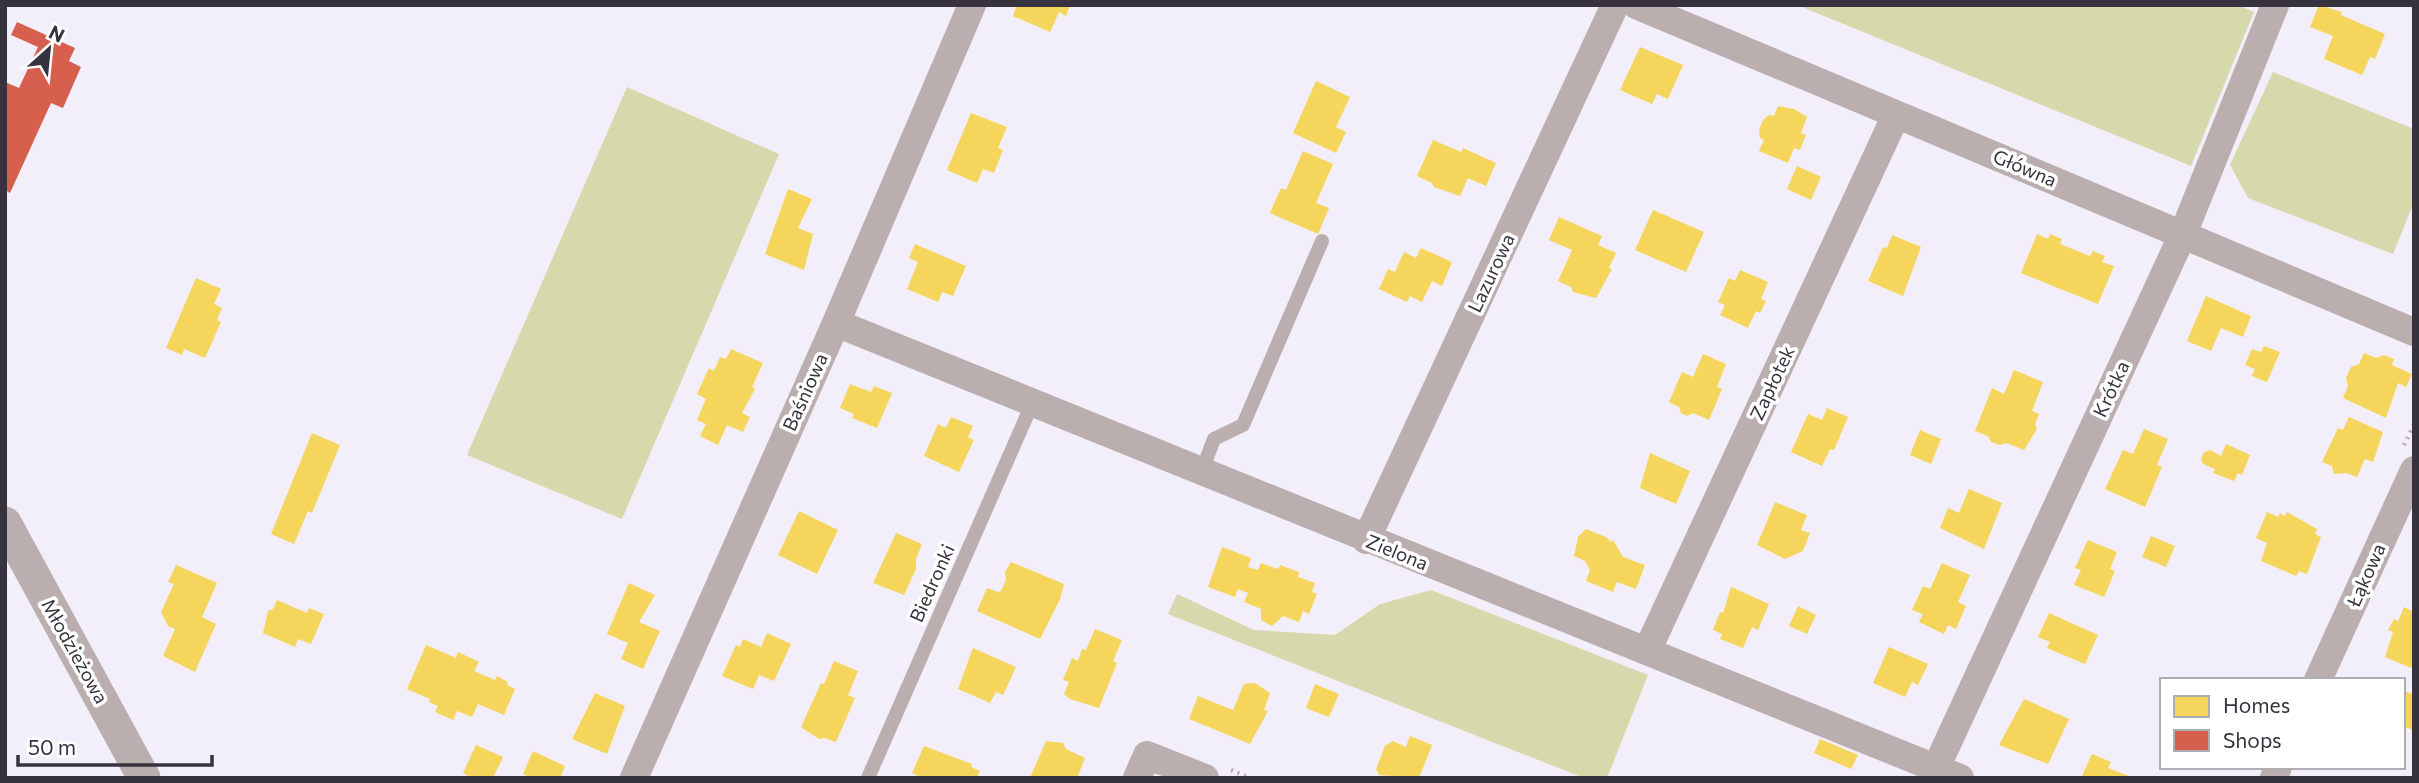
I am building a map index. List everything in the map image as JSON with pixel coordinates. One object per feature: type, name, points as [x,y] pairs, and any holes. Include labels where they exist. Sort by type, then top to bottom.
[{"type":"street","name":"Baśniowa","points":[[634,778],[836,323],[972,5]]},
{"type":"street","name":"Lazurowa","points":[[1366,540],[1615,5]]},
{"type":"street","name":"Główna","points":[[1636,5],[2414,332]]},
{"type":"street","name":"Krótka","points":[[1948,773],[2183,234],[2274,5]]},
{"type":"street","name":"Zapłotek","points":[[1647,651],[1896,115]]},
{"type":"street","name":"Zielona","points":[[836,323],[1366,540],[1948,773]]},
{"type":"street","name":"Łąkowa","points":[[2319,678],[2414,470]]},
{"type":"street","name":"Młodzieżowa","points":[[5,523],[144,778]]},
{"type":"street","points":[[1137,778],[1147,755],[1205,778]]},
{"type":"lane","points":[[1201,473],[1214,439],[1243,425],[1322,241]]},
{"type":"lane","name":"Biedronki","points":[[868,778],[1032,404]]},
{"type":"green space","points":[[1797,5],[2238,5],[2254,12],[2191,166]]},
{"type":"green space","points":[[2273,72],[2414,129],[2414,202],[2393,254],[2248,198],[2230,165]]},
{"type":"green space","points":[[627,87],[779,154],[622,519],[467,455]]},
{"type":"green space","points":[[1431,590],[1648,675],[1607,778],[1584,778],[1168,614],[1177,594],[1254,630],[1335,635],[1380,604]]},
{"type":"building: Homes","points":[[1017,5],[1070,5],[1066,16],[1059,12],[1050,32],[1013,16]]},
{"type":"building: Homes","points":[[2319,5],[2342,12],[2341,15],[2385,34],[2375,59],[2370,57],[2362,75],[2324,59],[2333,36],[2310,27]]},
{"type":"building: Homes","points":[[1640,47],[1683,65],[1668,99],[1657,94],[1652,104],[1620,90]]},
{"type":"building: Homes","points":[[1316,81],[1350,97],[1336,127],[1346,132],[1336,153],[1293,133]]},
{"type":"building: Homes","points":[[1778,106],[1794,109],[1807,117],[1801,133],[1806,135],[1800,150],[1794,148],[1788,163],[1759,151],[1764,140],[1760,138],[1759,130],[1763,120],[1769,115],[1774,116]]},
{"type":"building: Homes","points":[[971,113],[1007,127],[998,148],[1003,150],[994,173],[983,169],[977,183],[947,170]]},
{"type":"building: Homes","points":[[1433,140],[1461,152],[1463,148],[1496,163],[1486,186],[1468,178],[1460,196],[1434,187],[1432,183],[1417,176]]},
{"type":"building: Homes","points":[[1303,151],[1333,164],[1316,203],[1329,208],[1318,234],[1270,213],[1281,188],[1286,190]]},
{"type":"building: Homes","points":[[1797,166],[1821,177],[1811,200],[1787,189]]},
{"type":"building: Homes","points":[[788,189],[812,199],[798,228],[813,234],[804,270],[765,254]]},
{"type":"building: Homes","points":[[1653,210],[1704,232],[1686,272],[1635,250]]},
{"type":"building: Homes","points":[[1559,217],[1602,236],[1598,245],[1616,253],[1609,268],[1612,269],[1596,298],[1573,292],[1571,287],[1558,281],[1572,250],[1549,240]]},
{"type":"building: Homes","points":[[2037,234],[2048,239],[2050,234],[2062,239],[2060,244],[2090,256],[2093,251],[2105,256],[2102,262],[2114,266],[2098,304],[2021,273]]},
{"type":"building: Homes","points":[[1892,235],[1921,247],[1903,296],[1868,281],[1883,247],[1887,248]]},
{"type":"building: Homes","points":[[915,244],[966,266],[953,296],[942,292],[938,302],[907,289],[918,262],[909,258]]},
{"type":"building: Homes","points":[[1421,248],[1452,262],[1442,286],[1432,281],[1422,302],[1410,296],[1407,302],[1379,289],[1388,269],[1395,272],[1404,252],[1416,258]]},
{"type":"building: Homes","points":[[1740,270],[1768,282],[1761,299],[1766,301],[1760,313],[1756,311],[1748,328],[1720,315],[1725,305],[1718,302],[1729,278],[1735,281]]},
{"type":"building: Homes","points":[[196,278],[221,289],[214,304],[222,308],[217,320],[221,322],[205,358],[184,349],[182,355],[166,348]]},
{"type":"building: Homes","points":[[2206,296],[2251,316],[2243,337],[2221,328],[2211,351],[2187,341]]},
{"type":"building: Homes","points":[[2264,346],[2280,352],[2267,382],[2252,376],[2255,369],[2245,365],[2252,349],[2261,352]]},
{"type":"building: Homes","points":[[731,349],[763,363],[752,387],[755,389],[742,413],[750,417],[743,432],[727,425],[718,445],[700,436],[706,424],[697,420],[706,399],[697,394],[709,368],[714,371],[720,357],[726,359]]},
{"type":"building: Homes","points":[[2364,353],[2376,358],[2384,355],[2394,359],[2392,365],[2412,374],[2406,387],[2398,383],[2386,418],[2343,398],[2351,367],[2359,364]]},
{"type":"building: Homes","points":[[1703,354],[1726,364],[1717,387],[1722,389],[1709,420],[1693,413],[1687,416],[1681,413],[1679,407],[1669,402],[1682,372],[1693,377]]},
{"type":"building: Homes","points":[[2014,370],[2043,382],[2032,411],[2039,414],[2035,424],[2037,429],[2024,450],[2006,443],[2000,445],[1991,442],[1988,436],[1975,431],[1992,388],[2004,394]]},
{"type":"building: Homes","points":[[850,384],[871,392],[874,386],[892,393],[877,428],[852,418],[854,414],[840,408]]},
{"type":"building: Homes","points":[[1827,408],[1848,417],[1834,450],[1830,449],[1822,466],[1791,452],[1808,414],[1822,420]]},
{"type":"building: Homes","points":[[951,417],[973,426],[968,437],[974,440],[959,472],[924,456],[938,424],[946,428]]},
{"type":"building: Homes","points":[[2349,417],[2383,432],[2373,462],[2365,459],[2357,477],[2346,473],[2334,474],[2332,466],[2322,462],[2338,428],[2343,430]]},
{"type":"building: Homes","points":[[2144,429],[2168,439],[2157,465],[2162,467],[2145,507],[2105,489],[2123,450],[2133,454]]},
{"type":"building: Homes","points":[[1920,430],[1941,439],[1931,464],[1910,455]]},
{"type":"building: Homes","points":[[312,433],[340,445],[312,513],[308,511],[294,544],[271,534]]},
{"type":"building: Homes","points":[[2226,444],[2250,455],[2242,475],[2238,473],[2234,481],[2213,473],[2215,469],[2203,464],[2201,459],[2204,452],[2210,450],[2221,456]]},
{"type":"building: Homes","points":[[1650,453],[1690,471],[1676,504],[1640,488]]},
{"type":"building: Homes","points":[[1969,489],[2002,503],[1984,549],[1940,528],[1948,508],[1959,513]]},
{"type":"building: Homes","points":[[1775,502],[1807,515],[1801,530],[1810,533],[1803,551],[1785,559],[1757,545]]},
{"type":"building: Homes","points":[[799,511],[838,530],[817,574],[778,555]]},
{"type":"building: Homes","points":[[2267,512],[2278,517],[2280,513],[2285,516],[2287,512],[2317,529],[2315,534],[2321,537],[2307,574],[2299,571],[2296,576],[2261,561],[2267,543],[2256,538]]},
{"type":"building: Homes","points":[[1586,529],[1608,538],[1610,542],[1613,540],[1623,557],[1645,565],[1636,589],[1617,582],[1613,592],[1586,581],[1590,570],[1585,561],[1574,556],[1578,537]]},
{"type":"building: Homes","points":[[896,533],[922,544],[916,559],[916,569],[904,595],[873,583]]},
{"type":"building: Homes","points":[[2151,536],[2175,546],[2166,567],[2142,557]]},
{"type":"building: Homes","points":[[2088,540],[2117,552],[2110,569],[2115,571],[2104,597],[2074,585],[2081,570],[2075,568]]},
{"type":"building: Homes","points":[[1222,547],[1251,558],[1248,567],[1258,570],[1261,563],[1278,569],[1280,565],[1299,572],[1298,577],[1315,583],[1312,592],[1317,594],[1309,614],[1303,611],[1299,622],[1283,616],[1272,626],[1261,620],[1261,609],[1244,602],[1248,593],[1238,589],[1235,597],[1208,587]]},
{"type":"building: Homes","points":[[1011,562],[1064,584],[1060,599],[1040,639],[977,611],[987,588],[1001,591],[1006,580],[1005,572]]},
{"type":"building: Homes","points":[[1942,563],[1970,575],[1958,602],[1966,606],[1956,629],[1948,625],[1944,634],[1919,622],[1923,614],[1912,610],[1923,586],[1930,589]]},
{"type":"building: Homes","points":[[176,565],[217,583],[202,617],[216,624],[195,672],[163,656],[175,629],[168,626],[161,612],[174,584],[168,582]]},
{"type":"building: Homes","points":[[629,583],[655,595],[639,622],[660,631],[643,669],[621,659],[628,643],[607,634]]},
{"type":"building: Homes","points":[[1731,587],[1769,604],[1758,630],[1752,627],[1743,648],[1720,639],[1722,634],[1713,630],[1720,612],[1723,613]]},
{"type":"building: Homes","points":[[277,600],[307,613],[309,608],[324,614],[311,644],[298,639],[295,647],[263,633],[268,611],[273,609]]},
{"type":"building: Homes","points":[[1798,606],[1816,615],[1807,634],[1789,626]]},
{"type":"building: Homes","points":[[2404,607],[2414,612],[2414,661],[2411,668],[2385,657],[2393,632],[2388,630],[2394,619],[2398,621]]},
{"type":"building: Homes","points":[[2049,613],[2098,635],[2085,664],[2047,648],[2050,642],[2038,637]]},
{"type":"building: Homes","points":[[1095,629],[1122,640],[1113,661],[1117,663],[1099,708],[1070,699],[1064,694],[1069,682],[1063,680],[1072,658],[1078,661]]},
{"type":"building: Homes","points":[[767,633],[791,644],[774,681],[759,675],[753,689],[722,676],[736,645],[740,647],[743,639],[761,647]]},
{"type":"building: Homes","points":[[426,645],[456,658],[458,652],[479,662],[474,671],[495,680],[497,676],[508,682],[507,685],[515,689],[504,715],[478,704],[472,717],[457,711],[453,720],[435,712],[438,706],[429,702],[430,699],[407,689]]},
{"type":"building: Homes","points":[[1889,647],[1928,664],[1918,685],[1912,682],[1905,697],[1873,683]]},
{"type":"building: Homes","points":[[973,648],[1016,667],[1003,695],[996,692],[990,703],[958,689]]},
{"type":"building: Homes","points":[[834,661],[858,671],[848,695],[855,698],[836,742],[819,739],[801,727]]},
{"type":"building: Homes","points":[[1255,683],[1270,693],[1264,710],[1268,711],[1250,744],[1189,719],[1198,696],[1233,710],[1244,684]]},
{"type":"building: Homes","points":[[1315,684],[1339,694],[1329,717],[1306,708]]},
{"type":"building: Homes","points":[[2405,691],[2414,695],[2413,730],[2405,727]]},
{"type":"building: Homes","points":[[595,693],[625,706],[607,754],[572,739]]},
{"type":"building: Homes","points":[[2024,699],[2069,719],[2048,764],[1999,745]]},
{"type":"building: Homes","points":[[1410,736],[1432,745],[1419,778],[1379,775],[1376,769],[1385,746],[1393,741],[1406,747]]},
{"type":"building: Homes","points":[[1820,739],[1858,755],[1851,769],[1814,753]]},
{"type":"building: Homes","points":[[1046,741],[1063,743],[1066,749],[1085,758],[1077,778],[1030,778]]},
{"type":"building: Homes","points":[[476,745],[503,757],[493,778],[472,778],[463,773]]},
{"type":"building: Homes","points":[[924,746],[972,764],[971,767],[980,771],[977,778],[923,778],[912,773]]},
{"type":"building: Homes","points":[[533,751],[565,766],[560,778],[531,778],[523,774]]},
{"type":"building: Homes","points":[[2092,754],[2111,762],[2108,768],[2134,778],[2081,778]]},
{"type":"building: Shops","points":[[17,22],[75,48],[69,61],[81,67],[63,108],[51,103],[10,193],[5,190],[5,82],[19,88],[38,47],[11,35]]}]
